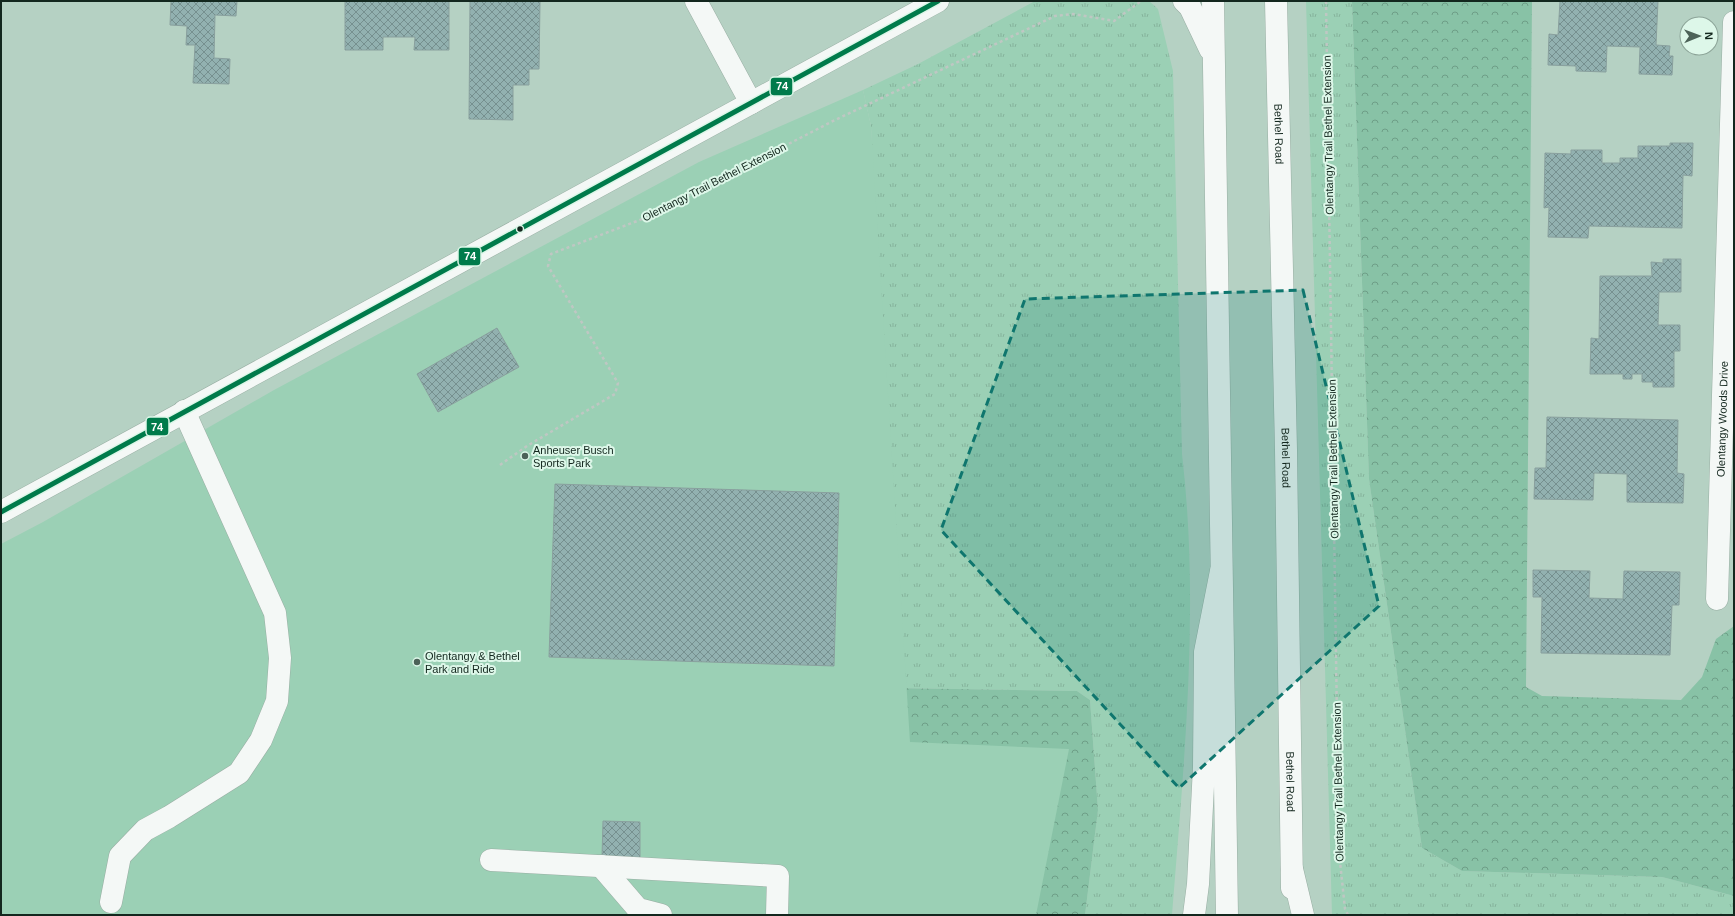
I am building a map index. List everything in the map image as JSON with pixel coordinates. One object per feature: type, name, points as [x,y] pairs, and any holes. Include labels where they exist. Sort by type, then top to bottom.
[{"type":"main road","points":[[696,1],[751,103]]},
{"type":"main road","points":[[1,512],[938,1]]},
{"type":"main road","points":[[1184,1],[1190,7],[1213,55]]},
{"type":"main road","points":[[1213,1],[1227,915]]},
{"type":"main road","name":"Bethel Road","points":[[1276,1],[1286,450],[1293,915]]},
{"type":"main road","name":"Olentangy Woods Drive","points":[[1717,599],[1734,22]]},
{"type":"main road","points":[[111,902],[120,856],[145,830],[169,817],[239,773],[261,740],[277,701],[280,658],[275,613],[184,411]]},
{"type":"main road","points":[[1194,915],[1198,884],[1204,767],[1205,652],[1221,571]]},
{"type":"main road","points":[[491,860],[778,876],[777,915]]},
{"type":"main road","points":[[601,866],[638,909],[661,915]]},
{"type":"main road","points":[[1292,869],[1303,915]]},
{"type":"path","name":"Olentangy Trail Bethel Extension","points":[[500,465],[527,446],[615,394],[618,383],[548,266],[552,254],[645,218],[835,120],[1055,16],[1073,14],[1114,21],[1141,1]]},
{"type":"path","name":"Olentangy Trail Bethel Extension","points":[[1326,1],[1339,852],[1345,909],[1348,915]]},
{"type":"highlighted area","points":[[1303,290],[1379,606],[1179,788],[941,530],[1025,299]]},
{"type":"green space","points":[[1035,1],[1149,1],[1158,9],[1173,71],[1182,454],[1190,569],[1190,627],[1185,742],[1172,915],[1085,915],[1098,810],[1090,700],[1077,691],[893,688],[871,126],[863,90],[918,64]]},
{"type":"green space","points":[[1306,1],[1352,1],[1369,479],[1422,848],[1462,871],[1662,877],[1734,896],[1734,915],[1332,915]]},
{"type":"green space","points":[[1352,1],[1532,1],[1526,687],[1542,696],[1681,700],[1702,677],[1716,639],[1734,626],[1734,896],[1662,877],[1462,871],[1422,848],[1369,479]]},
{"type":"green space","name":"Anheuser Busch Sports Park","points":[[863,90],[871,126],[910,742],[1069,749],[1036,915],[1,915],[1,544],[43,522],[274,390],[699,162]]},
{"type":"green space","points":[[593,688],[893,688],[1077,691],[1090,700],[1098,810],[1085,915],[971,915]]},
{"type":"building","points":[[171,1],[237,1],[236,16],[215,15],[214,58],[230,59],[229,84],[193,83],[195,45],[186,45],[187,26],[170,25]]},
{"type":"building","points":[[345,1],[449,1],[449,50],[414,50],[415,37],[383,37],[383,50],[345,50]]},
{"type":"building","points":[[470,1],[540,1],[539,69],[529,69],[529,85],[513,85],[513,120],[469,119]]},
{"type":"building","points":[[1560,1],[1658,1],[1656,45],[1670,46],[1669,56],[1673,56],[1672,75],[1639,74],[1640,47],[1607,46],[1606,72],[1576,71],[1576,66],[1548,65],[1549,34],[1558,35]]},
{"type":"building","points":[[1670,143],[1693,143],[1692,176],[1683,175],[1682,228],[1589,226],[1588,238],[1548,237],[1549,207],[1544,208],[1545,153],[1571,154],[1571,150],[1602,150],[1602,163],[1620,163],[1620,158],[1638,158],[1638,146],[1670,146]]},
{"type":"building","points":[[1663,259],[1681,259],[1681,292],[1659,292],[1658,325],[1680,325],[1680,351],[1674,351],[1674,387],[1653,387],[1653,382],[1642,382],[1642,374],[1632,374],[1632,379],[1623,379],[1623,374],[1590,374],[1591,338],[1599,339],[1600,276],[1652,276],[1651,262],[1663,263]]},
{"type":"building","points":[[497,328],[519,367],[438,412],[417,374]]},
{"type":"building","points":[[1547,417],[1678,420],[1677,473],[1684,474],[1683,503],[1627,502],[1627,474],[1594,473],[1593,500],[1534,499],[1535,468],[1546,468]]},
{"type":"building","points":[[555,484],[839,493],[834,666],[549,657]]},
{"type":"building","points":[[1533,570],[1590,571],[1589,598],[1623,599],[1624,571],[1680,572],[1679,605],[1672,605],[1670,655],[1541,653],[1542,597],[1533,597]]},
{"type":"building","points":[[603,821],[640,822],[640,858],[602,857]]},
{"type":"transit line","name":"74","points":[[1,512],[938,1]]},
{"type":"place","name":"Anheuser Busch Sports Park","points":[[525,456]]},
{"type":"place","name":"Olentangy & Bethel Park and Ride","points":[[417,662]]}]
